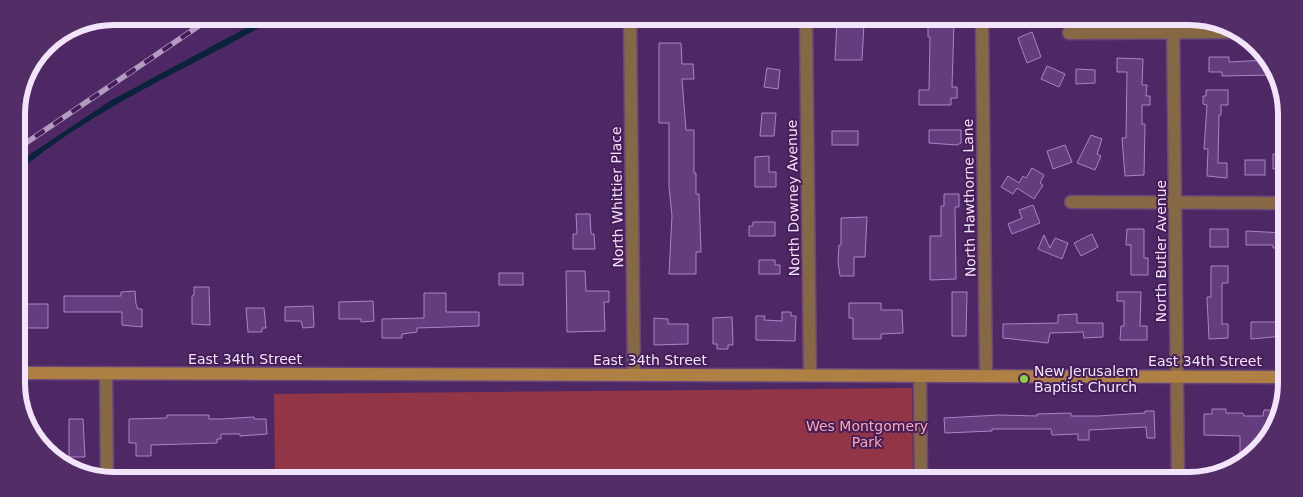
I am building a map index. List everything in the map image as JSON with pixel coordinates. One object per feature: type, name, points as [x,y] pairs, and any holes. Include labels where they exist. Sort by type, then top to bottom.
[{"type":"main road","name":"East 34th Street","points":[[25,374],[1278,377]]},
{"type":"street","name":"North Whittier Place","points":[[630,25],[634,375]]},
{"type":"street","name":"North Downey Avenue","points":[[806,25],[810,375]]},
{"type":"street","name":"North Hawthorne Lane","points":[[982,25],[986,376]]},
{"type":"street","points":[[1069,33],[1173,27],[1219,31]]},
{"type":"street","name":"North Butler Avenue","points":[[1173,27],[1178,472]]},
{"type":"street","points":[[1071,202],[1278,203]]},
{"type":"street","points":[[106,374],[107,471]]},
{"type":"street","points":[[920,376],[921,472]]},
{"type":"green space","name":"Wes Montgomery Park","points":[[912,388],[913,472],[275,472],[274,394]]},
{"type":"water","points":[[251,25],[264,25],[110,108],[47,149],[25,167],[25,158],[110,101]]},
{"type":"building","points":[[837,25],[864,25],[862,60],[835,60]]},
{"type":"building","points":[[928,25],[954,25],[952,87],[957,87],[957,98],[951,98],[951,105],[919,105],[919,90],[929,90],[930,37],[928,37]]},
{"type":"building","points":[[1032,32],[1041,57],[1027,63],[1018,38]]},
{"type":"building","points":[[659,43],[681,43],[682,64],[693,64],[694,79],[682,79],[686,130],[694,130],[694,173],[696,173],[696,194],[699,194],[701,252],[696,252],[696,274],[669,274],[672,216],[669,187],[669,123],[659,123]]},
{"type":"building","points":[[1209,57],[1229,57],[1229,62],[1260,60],[1269,75],[1222,76],[1222,72],[1209,72]]},
{"type":"building","points":[[1117,58],[1143,59],[1142,85],[1147,85],[1146,96],[1150,96],[1150,105],[1142,105],[1142,124],[1145,124],[1144,175],[1125,176],[1122,138],[1126,138],[1127,72],[1117,72]]},
{"type":"building","points":[[1047,66],[1065,74],[1059,87],[1041,79]]},
{"type":"building","points":[[767,68],[780,70],[778,89],[764,87]]},
{"type":"building","points":[[1076,69],[1095,70],[1095,83],[1076,84]]},
{"type":"building","points":[[1206,90],[1228,90],[1228,105],[1221,105],[1221,115],[1219,115],[1218,163],[1227,163],[1227,178],[1207,176],[1208,149],[1204,149],[1207,105],[1203,104],[1203,96],[1206,96]]},
{"type":"building","points":[[762,113],[776,113],[774,136],[760,136]]},
{"type":"building","points":[[929,130],[961,130],[961,143],[957,145],[929,143]]},
{"type":"building","points":[[832,131],[858,131],[858,145],[832,145]]},
{"type":"building","points":[[1091,135],[1102,139],[1097,154],[1101,156],[1095,170],[1077,163]]},
{"type":"building","points":[[1065,145],[1072,162],[1053,169],[1047,151]]},
{"type":"building","points":[[1273,154],[1278,154],[1278,169],[1273,169]]},
{"type":"building","points":[[769,156],[769,172],[776,172],[776,187],[755,187],[755,157]]},
{"type":"building","points":[[1245,160],[1265,160],[1265,175],[1245,175]]},
{"type":"building","points":[[1032,168],[1044,175],[1040,183],[1043,185],[1034,199],[1017,188],[1013,194],[1001,187],[1008,176],[1019,183],[1023,176],[1026,178]]},
{"type":"building","points":[[944,194],[959,194],[959,207],[955,207],[956,279],[930,280],[930,236],[941,236],[941,206],[944,206]]},
{"type":"building","points":[[1033,205],[1040,223],[1012,234],[1008,224],[1022,218],[1019,210]]},
{"type":"building","points":[[576,214],[590,214],[591,234],[594,234],[595,249],[573,249],[573,234],[577,234]]},
{"type":"building","points":[[867,217],[865,257],[854,257],[854,276],[840,276],[838,262],[839,245],[841,245],[841,218]]},
{"type":"building","points":[[753,222],[775,222],[775,236],[749,236],[749,226],[753,226]]},
{"type":"building","points":[[1127,229],[1144,229],[1144,258],[1148,258],[1148,275],[1131,275],[1131,245],[1126,245]]},
{"type":"building","points":[[1210,229],[1228,229],[1228,247],[1210,247]]},
{"type":"building","points":[[1246,231],[1278,233],[1278,248],[1273,248],[1273,245],[1246,245]]},
{"type":"building","points":[[1092,234],[1098,247],[1081,256],[1074,243]]},
{"type":"building","points":[[1044,235],[1050,248],[1055,238],[1068,243],[1062,259],[1038,249]]},
{"type":"building","points":[[759,260],[775,260],[775,265],[780,265],[780,274],[759,274]]},
{"type":"building","points":[[1211,266],[1228,266],[1228,283],[1222,283],[1222,324],[1228,324],[1228,338],[1209,339],[1207,297],[1211,297]]},
{"type":"building","points":[[566,271],[585,271],[586,291],[609,291],[609,302],[604,302],[605,331],[567,332]]},
{"type":"building","points":[[499,273],[523,273],[523,285],[499,285]]},
{"type":"building","points":[[194,287],[209,287],[210,325],[192,324],[192,296],[194,295]]},
{"type":"building","points":[[135,291],[136,304],[138,309],[142,309],[142,327],[122,325],[122,312],[64,312],[64,296],[121,296],[121,292]]},
{"type":"building","points":[[952,292],[967,292],[966,336],[952,336]]},
{"type":"building","points":[[1117,292],[1141,292],[1140,326],[1147,326],[1147,340],[1120,340],[1121,326],[1124,326],[1124,301],[1117,301]]},
{"type":"building","points":[[424,293],[446,293],[446,312],[479,312],[479,326],[417,328],[417,332],[402,334],[402,338],[382,338],[382,319],[424,318]]},
{"type":"building","points":[[373,301],[374,321],[361,322],[361,319],[339,319],[339,302]]},
{"type":"building","points":[[849,303],[881,303],[881,310],[902,310],[903,333],[881,334],[881,339],[853,339],[853,318],[849,318]]},
{"type":"building","points":[[25,304],[48,304],[48,328],[25,328]]},
{"type":"building","points":[[313,306],[314,327],[303,328],[301,321],[285,321],[285,307]]},
{"type":"building","points":[[246,308],[264,308],[266,328],[262,328],[262,332],[248,332]]},
{"type":"building","points":[[782,312],[791,312],[791,316],[796,316],[795,341],[756,340],[756,316],[765,316],[764,320],[782,321]]},
{"type":"building","points":[[1077,314],[1077,323],[1103,323],[1103,337],[1084,338],[1083,332],[1050,333],[1048,343],[1003,338],[1003,324],[1058,323],[1058,315]]},
{"type":"building","points":[[732,317],[733,345],[728,345],[728,349],[717,349],[717,344],[713,344],[713,318]]},
{"type":"building","points":[[654,318],[668,319],[668,324],[688,324],[688,344],[654,345]]},
{"type":"building","points":[[1251,322],[1278,322],[1278,336],[1251,339]]},
{"type":"building","points":[[1212,409],[1226,409],[1226,413],[1243,413],[1244,416],[1263,416],[1264,410],[1273,410],[1269,422],[1256,442],[1240,456],[1240,436],[1204,435],[1204,414],[1212,414]]},
{"type":"building","points":[[1145,411],[1154,411],[1155,438],[1147,438],[1146,427],[1089,430],[1089,440],[1078,440],[1078,434],[1052,435],[1051,429],[992,429],[992,431],[945,433],[944,418],[999,415],[1037,416],[1037,414],[1071,413],[1071,416],[1098,416],[1145,413]]},
{"type":"building","points":[[167,415],[209,415],[209,419],[254,417],[254,419],[266,419],[267,434],[240,436],[240,434],[221,434],[221,439],[217,439],[217,443],[151,445],[151,456],[136,456],[136,443],[129,443],[129,419],[167,418]]},
{"type":"building","points":[[69,419],[83,419],[85,457],[69,457]]},
{"type":"railway","points":[[25,144],[200,25]]},
{"type":"place","name":"New Jerusalem Baptist Church","points":[[1024,379]]}]
